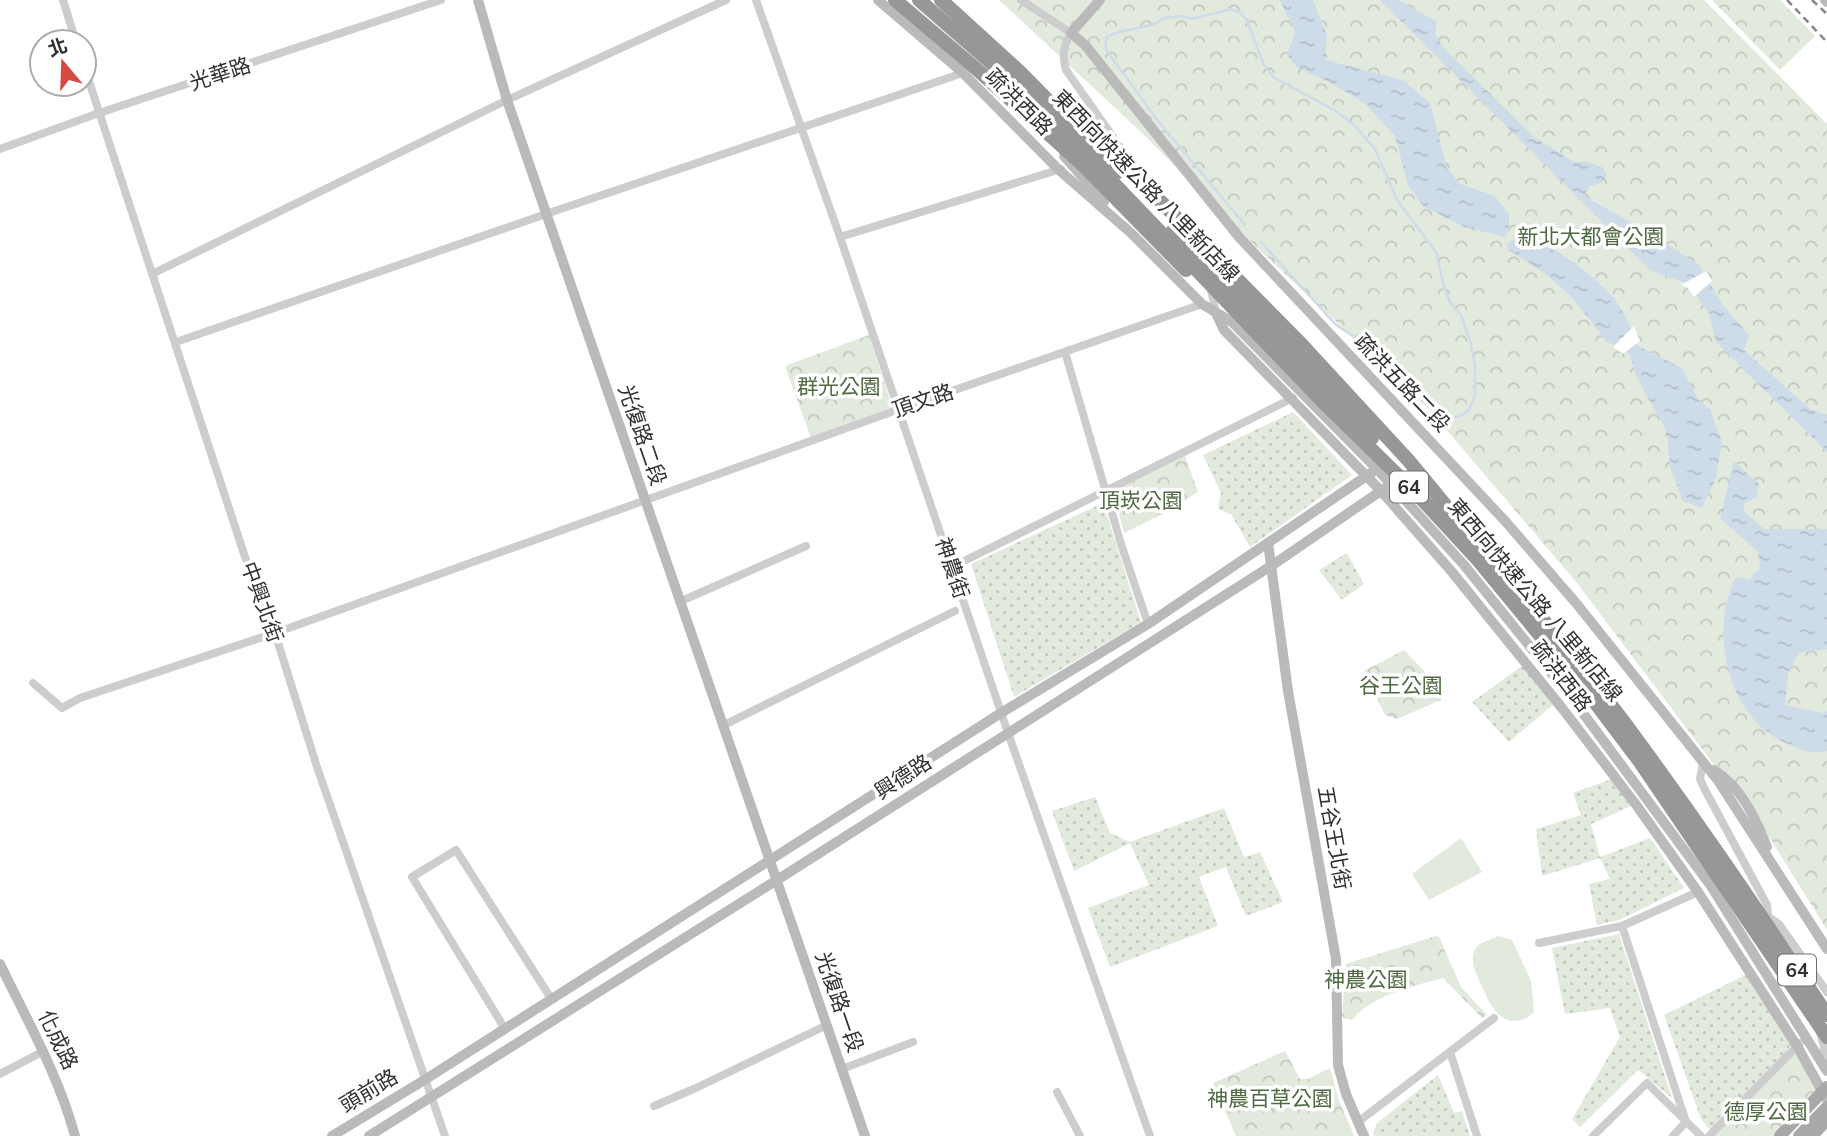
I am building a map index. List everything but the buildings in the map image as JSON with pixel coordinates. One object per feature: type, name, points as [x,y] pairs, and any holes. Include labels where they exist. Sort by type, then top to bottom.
[{"type":"highway","points":[[895,0],[1084,166],[1165,251],[1267,343]]},
{"type":"highway","name":"東西向快速公路 八里新店線","points":[[919,0],[1036,102],[1461,541],[1594,701],[1725,884],[1827,1037]]},
{"type":"highway","points":[[935,0],[971,30],[1030,70]]},
{"type":"highway","name":"東西向快速公路 八里新店線","points":[[941,0],[983,36],[1064,115],[1521,592],[1576,659],[1677,794],[1827,1015]]},
{"type":"highway","points":[[954,0],[1030,70],[1344,389],[1409,461],[1492,561]]},
{"type":"main road","points":[[1780,1136],[1826,1093]]},
{"type":"main road","points":[[1799,1136],[1827,1107]]},
{"type":"main road","points":[[1812,1136],[1827,1120]]},
{"type":"street","points":[[63,0],[72,28]]},
{"type":"street","name":"光華路","points":[[0,149],[99,113],[441,0]]},
{"type":"street","name":"光復路二段","points":[[478,0],[507,100],[777,880]]},
{"type":"street","points":[[152,274],[507,100],[726,0]]},
{"type":"street","name":"神農街","points":[[756,0],[840,237],[1001,713],[1150,1136]]},
{"type":"street","name":"疏洪西路","points":[[878,0],[963,73],[1059,170],[1131,233],[1202,304],[1232,322],[1377,469],[1464,565],[1518,629],[1711,886],[1825,1068]]},
{"type":"street","name":"疏洪西路","points":[[903,0],[1019,104],[1131,233]]},
{"type":"street","points":[[1021,0],[1071,33]]},
{"type":"street","points":[[1100,0],[1071,33],[1063,47],[1066,70],[1206,269],[1216,313]]},
{"type":"street","name":"疏洪五路二段","points":[[1071,33],[1085,45],[1239,237],[1506,522],[1576,603],[1719,782],[1827,949]]},
{"type":"street","points":[[176,342],[963,73]]},
{"type":"street","name":"中興北街","points":[[94,98],[245,558],[275,633],[317,767],[446,1136]]},
{"type":"street","points":[[840,237],[1073,165]]},
{"type":"street","name":"頂文路","points":[[33,684],[62,708],[80,698],[275,633],[897,410],[1202,304]]},
{"type":"street","name":"疏洪西路","points":[[1216,313],[1224,330],[1381,491],[1506,636],[1637,806],[1698,892],[1826,1093]]},
{"type":"street","points":[[1065,352],[1121,544],[1148,624]]},
{"type":"street","points":[[951,567],[1293,398]]},
{"type":"street","name":"興德路","points":[[426,1079],[1001,713],[1148,624],[1377,469]]},
{"type":"street","name":"興德路","points":[[432,1097],[1271,566],[1391,484]]},
{"type":"street","name":"五谷王北街","points":[[1268,543],[1288,691],[1336,959],[1335,1023],[1338,1065],[1346,1094],[1364,1136]]},
{"type":"street","points":[[680,602],[806,546]]},
{"type":"street","points":[[722,726],[955,611]]},
{"type":"street","points":[[1703,762],[1700,779],[1767,905],[1771,949],[1819,1029],[1824,1047],[1825,1068]]},
{"type":"street","points":[[1637,806],[1668,788],[1753,905],[1779,924],[1827,992]]},
{"type":"street","points":[[505,1029],[412,877],[456,850],[552,999]]},
{"type":"street","name":"光復路一段","points":[[777,880],[865,1136]]},
{"type":"street","points":[[1539,943],[1622,926],[1698,892]]},
{"type":"street","points":[[1622,926],[1686,1122]]},
{"type":"street","name":"化成路","points":[[0,964],[66,1101],[75,1136]]},
{"type":"street","points":[[1358,1122],[1494,1018]]},
{"type":"street","points":[[654,1105],[696,1088],[827,1025]]},
{"type":"street","points":[[1709,1136],[1807,1037]]},
{"type":"street","points":[[842,1069],[913,1042]]},
{"type":"street","points":[[0,1074],[42,1052]]},
{"type":"street","points":[[1450,1052],[1477,1136]]},
{"type":"street","name":"頭前路","points":[[332,1136],[426,1079]]},
{"type":"street","points":[[1593,1136],[1647,1083],[1701,1136]]},
{"type":"street","points":[[1057,1092],[1080,1136]]},
{"type":"street","name":"頭前路","points":[[369,1136],[432,1097]]},
{"type":"street","points":[[1673,1136],[1686,1122]]},
{"type":"green space","name":"新北大都會公園","points":[[999,0],[1704,0],[1827,124],[1827,930],[1773,843],[1577,583],[1428,408],[1252,243],[1142,133]]},
{"type":"green space","points":[[1712,0],[1780,0],[1815,36],[1780,70]]},
{"type":"green space","name":"群光公園","points":[[869,335],[892,407],[811,438],[785,366]]},
{"type":"green space","points":[[1293,412],[1352,475],[1250,547],[1231,514],[1218,509],[1221,493],[1203,455]]},
{"type":"green space","name":"頂崁公園","points":[[1185,456],[1198,492],[1163,514],[1124,533],[1113,491]]},
{"type":"green space","points":[[1103,503],[1141,622],[1014,697],[971,564]]},
{"type":"green space","points":[[1347,553],[1364,584],[1342,600],[1319,570]]},
{"type":"green space","name":"谷王公園","points":[[1404,650],[1440,688],[1441,700],[1397,719],[1385,715],[1364,671]]},
{"type":"green space","points":[[1525,664],[1555,703],[1509,742],[1472,702]]},
{"type":"green space","points":[[1614,778],[1631,806],[1591,824],[1600,857],[1650,838],[1684,888],[1619,920],[1597,925],[1589,884],[1610,879],[1600,858],[1542,876],[1536,829],[1581,815],[1573,793]]},
{"type":"green space","points":[[1095,797],[1110,833],[1130,842],[1224,808],[1244,857],[1260,852],[1283,902],[1246,916],[1226,867],[1199,877],[1218,926],[1110,967],[1088,908],[1149,885],[1130,843],[1074,871],[1052,811]]},
{"type":"green space","points":[[1461,838],[1482,872],[1429,900],[1412,874]]},
{"type":"green space","points":[[1619,934],[1672,1098],[1638,1070],[1580,1127],[1572,1119],[1620,1037],[1610,1008],[1565,1014],[1552,948]]},
{"type":"green space","points":[[1498,936],[1512,940],[1531,981],[1534,1011],[1521,1020],[1509,1020],[1497,1013],[1476,974],[1473,954],[1478,945]]},
{"type":"green space","name":"神農公園","points":[[1439,937],[1461,987],[1487,1015],[1482,1018],[1443,978],[1382,998],[1360,1011],[1352,1020],[1344,1018],[1342,1015],[1346,964]]},
{"type":"green space","points":[[1749,973],[1793,1043],[1715,1136],[1701,1119],[1664,1015]]},
{"type":"green space","name":"德厚公園","points":[[1801,1041],[1821,1084],[1776,1136],[1710,1136]]},
{"type":"green space","name":"神農百草公園","points":[[1285,1051],[1300,1079],[1308,1079],[1330,1068],[1338,1098],[1354,1136],[1236,1136],[1213,1083]]},
{"type":"green space","points":[[1438,1075],[1454,1113],[1462,1111],[1470,1136],[1374,1136],[1377,1123]]},
{"type":"water","points":[[1280,0],[1313,0],[1327,35],[1325,60],[1403,80],[1430,103],[1447,168],[1460,184],[1495,196],[1509,214],[1509,229],[1505,237],[1464,227],[1423,206],[1408,185],[1395,136],[1364,103],[1329,82],[1298,68],[1287,55],[1295,32]]},
{"type":"water","points":[[1380,0],[1398,0],[1437,22],[1435,34],[1443,47],[1534,137],[1574,162],[1588,162],[1602,167],[1607,175],[1603,182],[1589,187],[1584,196],[1657,237],[1699,265],[1723,305],[1749,335],[1744,350],[1810,409],[1827,415],[1827,452],[1716,342],[1709,314],[1689,284],[1651,271]]},
{"type":"water","points":[[1516,238],[1541,244],[1578,266],[1614,299],[1638,346],[1682,368],[1698,399],[1710,409],[1722,442],[1716,478],[1702,508],[1683,501],[1670,467],[1667,432],[1637,378],[1629,354],[1606,341],[1570,295],[1544,273],[1509,250],[1506,244]]},
{"type":"water","points":[[1734,461],[1759,484],[1757,497],[1745,503],[1743,510],[1764,529],[1827,529],[1827,649],[1799,653],[1788,673],[1785,705],[1823,713],[1827,711],[1827,751],[1806,751],[1766,731],[1750,715],[1737,694],[1729,671],[1724,647],[1728,599],[1736,577],[1749,579],[1760,568],[1758,552],[1720,518]]},
{"type":"pier","points":[[1706,271],[1712,281],[1694,297],[1687,287],[1681,285]]},
{"type":"pier","points":[[1634,326],[1640,341],[1623,354],[1613,347]]},
{"type":"waterway","points":[[1245,225],[1158,121],[1107,51],[1107,37],[1155,24],[1164,18],[1181,16],[1191,19],[1231,9],[1247,20],[1263,63],[1273,77],[1336,111],[1355,126],[1375,149],[1397,200],[1436,252],[1444,287],[1450,302],[1461,315],[1470,341],[1475,365],[1475,395],[1469,410],[1439,423],[1434,418],[1425,417],[1359,348],[1354,337],[1335,324],[1261,242]]},
{"type":"railway","points":[[1787,0],[1827,42]]},
{"type":"railway","points":[[1812,0],[1827,14]]}]
